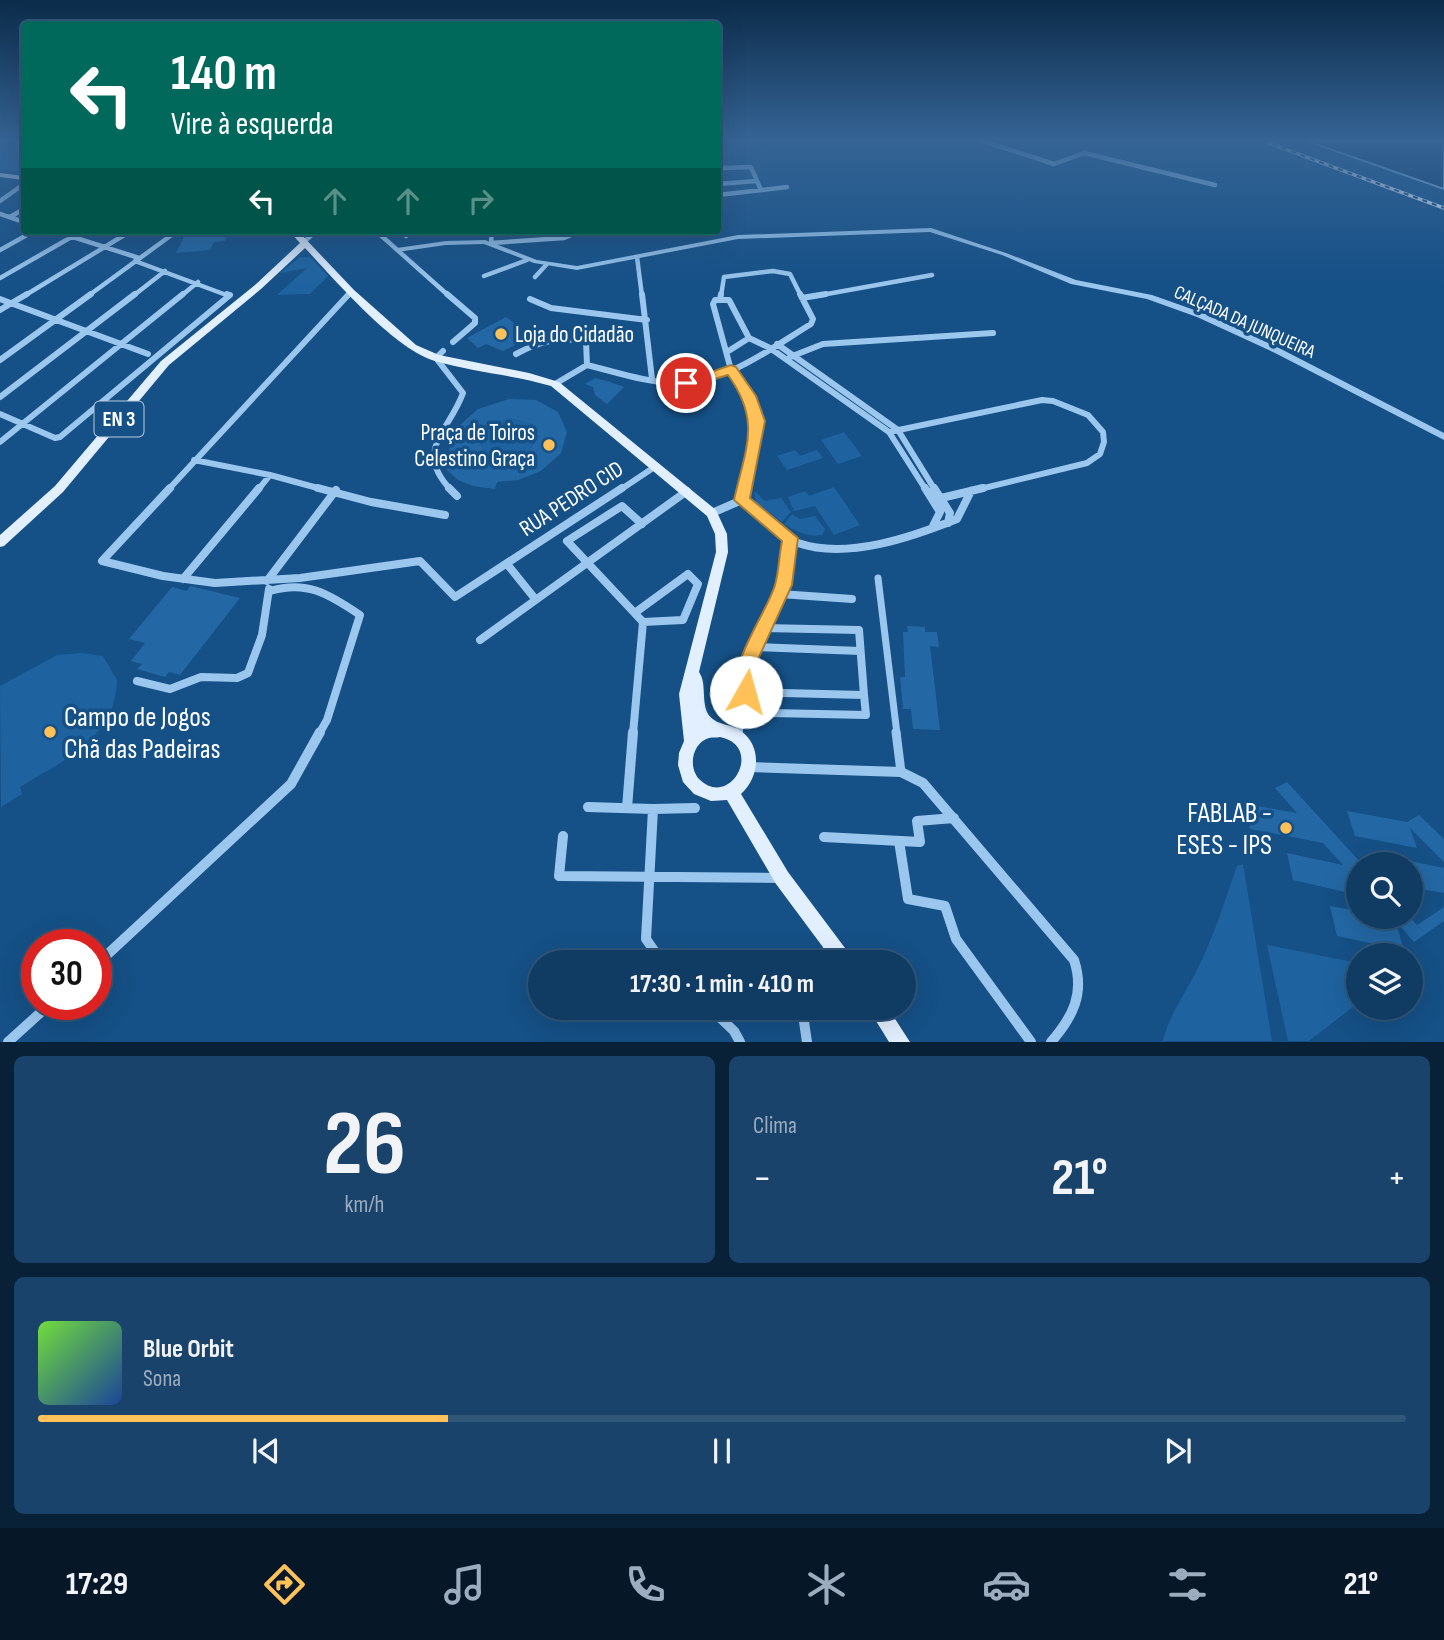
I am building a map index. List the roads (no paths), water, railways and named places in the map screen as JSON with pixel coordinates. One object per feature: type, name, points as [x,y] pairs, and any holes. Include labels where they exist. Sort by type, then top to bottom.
[{"type":"main road","points":[[300,238],[351,292],[412,348],[470,365],[529,376],[555,384],[712,513],[721,534],[722,552],[686,694],[692,742],[684,761],[690,781],[708,793],[730,792],[739,786],[749,767],[744,744],[736,736],[714,731],[704,723],[696,708],[694,666]]},
{"type":"main road","name":"EN 3","points":[[0,542],[59,489],[165,363],[285,262],[300,238]]},
{"type":"main road","name":"EN 3","points":[[241,299],[300,238]]},
{"type":"main road","points":[[285,262],[301,255],[317,254]]},
{"type":"main road","points":[[692,742],[714,731]]},
{"type":"main road","points":[[730,792],[782,878],[836,950]]},
{"type":"main road","points":[[886,1020],[901,1041]]},
{"type":"street","points":[[0,201],[16,190]]},
{"type":"street","points":[[721,195],[764,190]]},
{"type":"street","points":[[10,217],[21,211]]},
{"type":"street","points":[[0,214],[21,221]]},
{"type":"street","name":"CALÇADA DA JUNQUEIRA","points":[[491,243],[527,260],[546,265],[584,267],[737,237],[935,231],[1004,254],[1074,282],[1149,297],[1200,315],[1278,351],[1444,437]]},
{"type":"street","points":[[0,250],[27,235]]},
{"type":"street","points":[[0,414],[55,438],[63,435],[230,294],[68,235]]},
{"type":"street","points":[[0,310],[124,235]]},
{"type":"street","points":[[0,360],[171,235]]},
{"type":"street","points":[[380,235],[475,318],[475,323],[453,342]]},
{"type":"street","points":[[491,243],[492,235]]},
{"type":"street","points":[[397,250],[446,243],[491,243],[564,238],[572,235]]},
{"type":"street","points":[[0,278],[72,236]]},
{"type":"street","points":[[637,257],[647,320],[652,379]]},
{"type":"street","points":[[484,276],[527,260]]},
{"type":"street","points":[[535,277],[546,265]]},
{"type":"street","points":[[0,397],[166,271]]},
{"type":"street","points":[[555,384],[587,365],[652,379],[686,383],[731,370],[811,324],[813,319],[792,282],[792,275],[773,271],[724,277],[720,299]]},
{"type":"street","points":[[802,298],[932,275]]},
{"type":"street","points":[[0,442],[198,282]]},
{"type":"street","points":[[112,950],[291,784],[327,720],[360,615],[314,585],[215,583],[183,579],[102,561],[351,292]]},
{"type":"street","points":[[0,299],[148,354]]},
{"type":"street","points":[[530,299],[551,308],[647,320]]},
{"type":"street","points":[[742,500],[758,421],[749,396],[731,370],[713,304],[720,299],[729,300],[749,338],[774,346],[898,430],[943,497],[950,513],[947,524]]},
{"type":"street","points":[[790,357],[823,344],[993,333]]},
{"type":"street","points":[[516,354],[538,342],[561,336],[586,341],[587,365]]},
{"type":"street","points":[[727,352],[749,338]]},
{"type":"street","points":[[439,355],[463,393],[461,402],[433,444],[438,472],[457,496]]},
{"type":"street","points":[[790,357],[889,432],[940,512],[932,528]]},
{"type":"street","points":[[889,432],[1042,400],[1076,408],[1093,419],[1102,432],[1102,450],[1087,463],[933,500]]},
{"type":"street","points":[[194,460],[336,490],[371,502],[445,515]]},
{"type":"street","name":"RUA PEDRO CID","points":[[268,586],[420,561],[454,597],[656,466]]},
{"type":"street","points":[[183,579],[270,475]]},
{"type":"street","points":[[136,681],[170,690],[201,677],[237,678],[248,673],[262,635],[268,586],[336,490]]},
{"type":"street","points":[[480,640],[688,491]]},
{"type":"street","points":[[742,500],[790,538],[806,545],[874,544],[947,524],[961,516],[971,491]]},
{"type":"street","points":[[712,513],[742,500]]},
{"type":"street","points":[[627,808],[643,622],[567,541],[622,506],[642,524]]},
{"type":"street","points":[[736,736],[744,719],[747,667],[754,646],[780,594],[789,563],[790,538]]},
{"type":"street","points":[[507,564],[536,600]]},
{"type":"street","points":[[636,612],[688,574],[698,584],[683,620],[643,622]]},
{"type":"street","points":[[878,578],[901,772]]},
{"type":"street","points":[[780,594],[852,599]]},
{"type":"street","points":[[764,628],[859,630],[866,715],[771,713],[772,693]]},
{"type":"street","points":[[754,646],[860,651]]},
{"type":"street","points":[[746,692],[864,695]]},
{"type":"street","points":[[749,767],[901,772],[923,783],[1074,960],[1080,973],[1080,993],[1074,1012],[1051,1041]]},
{"type":"street","points":[[588,807],[695,808]]},
{"type":"street","points":[[653,809],[646,939],[654,950]]},
{"type":"street","points":[[824,837],[920,842],[917,821],[954,818]]},
{"type":"street","points":[[563,836],[559,876],[782,878]]},
{"type":"street","points":[[899,841],[908,899],[945,906],[956,939],[1031,1041]]},
{"type":"street","points":[[827,950],[832,945]]},
{"type":"street","points":[[8,1041],[32,1020]]},
{"type":"street","points":[[723,1020],[740,1041]]},
{"type":"street","points":[[804,1020],[807,1041]]},
{"type":"railway","points":[[1394,190],[1444,208]]},
{"type":"place","name":"Loja do Cidadão","points":[[501,334]]},
{"type":"place","name":"Praça de Toiros Celestino Graça","points":[[549,445]]},
{"type":"place","name":"Campo de Jogos Chã das Padeiras","points":[[50,732]]},
{"type":"place","name":"FABLAB - ESES - IPS","points":[[1286,828]]}]
